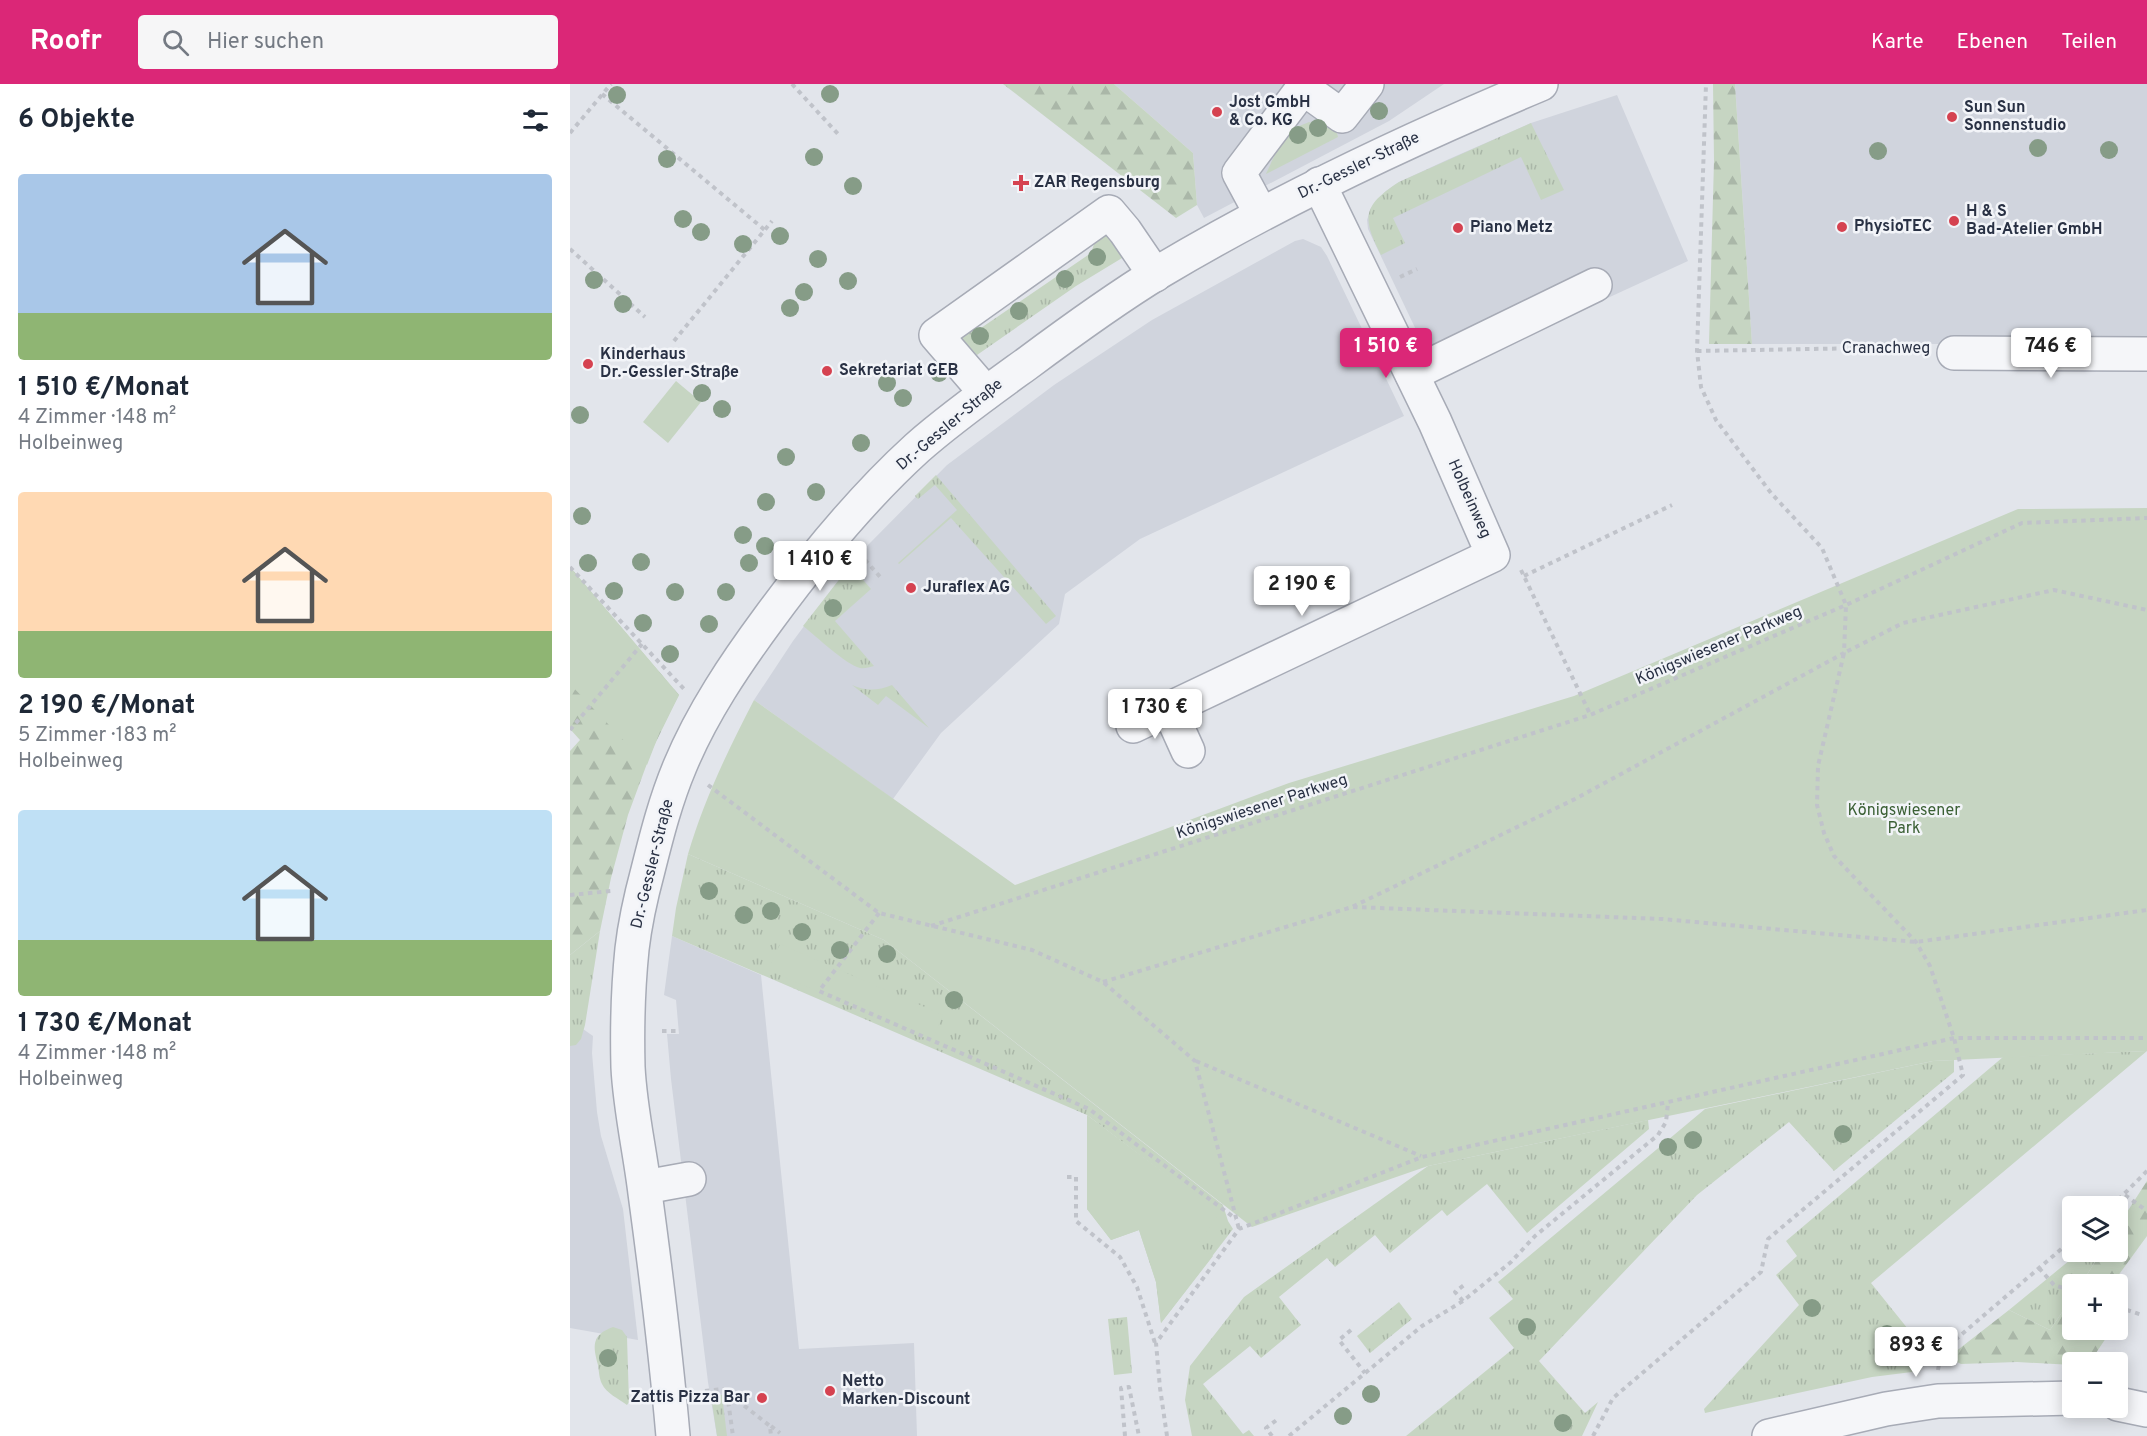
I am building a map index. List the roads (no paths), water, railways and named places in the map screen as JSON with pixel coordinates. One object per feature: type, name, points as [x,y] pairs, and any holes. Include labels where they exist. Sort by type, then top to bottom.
[{"type":"street","points":[[1261,214],[1229,172],[1303,88],[1342,116],[1367,84]]},
{"type":"street","name":"Dr.-Gessler-Straße","points":[[673,1436],[645,1187],[628,1071],[628,1009],[632,948],[640,900],[660,821],[681,765],[712,703],[748,646],[795,583],[863,502],[918,448],[986,393],[1063,336],[1155,275],[1261,214],[1459,118],[1541,84]]},
{"type":"street","name":"Holbeinweg","points":[[1133,726],[1493,555],[1435,422],[1319,184]]},
{"type":"street","points":[[986,393],[936,335],[1109,212],[1155,275]]},
{"type":"street","points":[[1412,374],[1595,285]]},
{"type":"street","name":"Cranachweg","points":[[1954,353],[2147,354]]},
{"type":"street","points":[[1169,709],[1188,750]]},
{"type":"street","points":[[645,1187],[689,1179]]},
{"type":"street","points":[[1768,1436],[1886,1409],[1938,1401],[2062,1398]]},
{"type":"street","points":[[2128,1406],[2147,1410]]},
{"type":"place","name":"Jost GmbH & Co. KG","points":[[1217,112]]},
{"type":"place","name":"Sun Sun Sonnenstudio","points":[[1952,117]]},
{"type":"place","name":"ZAR Regensburg","points":[[1021,183]]},
{"type":"place","name":"H & S Bad-Atelier GmbH","points":[[1954,221]]},
{"type":"place","name":"PhysioTEC","points":[[1842,227]]},
{"type":"place","name":"Piano Metz","points":[[1458,228]]},
{"type":"place","name":"Kinderhaus Dr.-Gessler-Straße","points":[[588,364]]},
{"type":"place","name":"Sekretariat GEB","points":[[827,371]]},
{"type":"place","name":"Juraflex AG","points":[[911,588]]},
{"type":"place","name":"Netto Marken-Discount","points":[[830,1391]]},
{"type":"place","name":"Zattis Pizza Bar","points":[[762,1398]]},
{"type":"park label","name":"Königswiesener Park","points":[[1904,820]]}]
